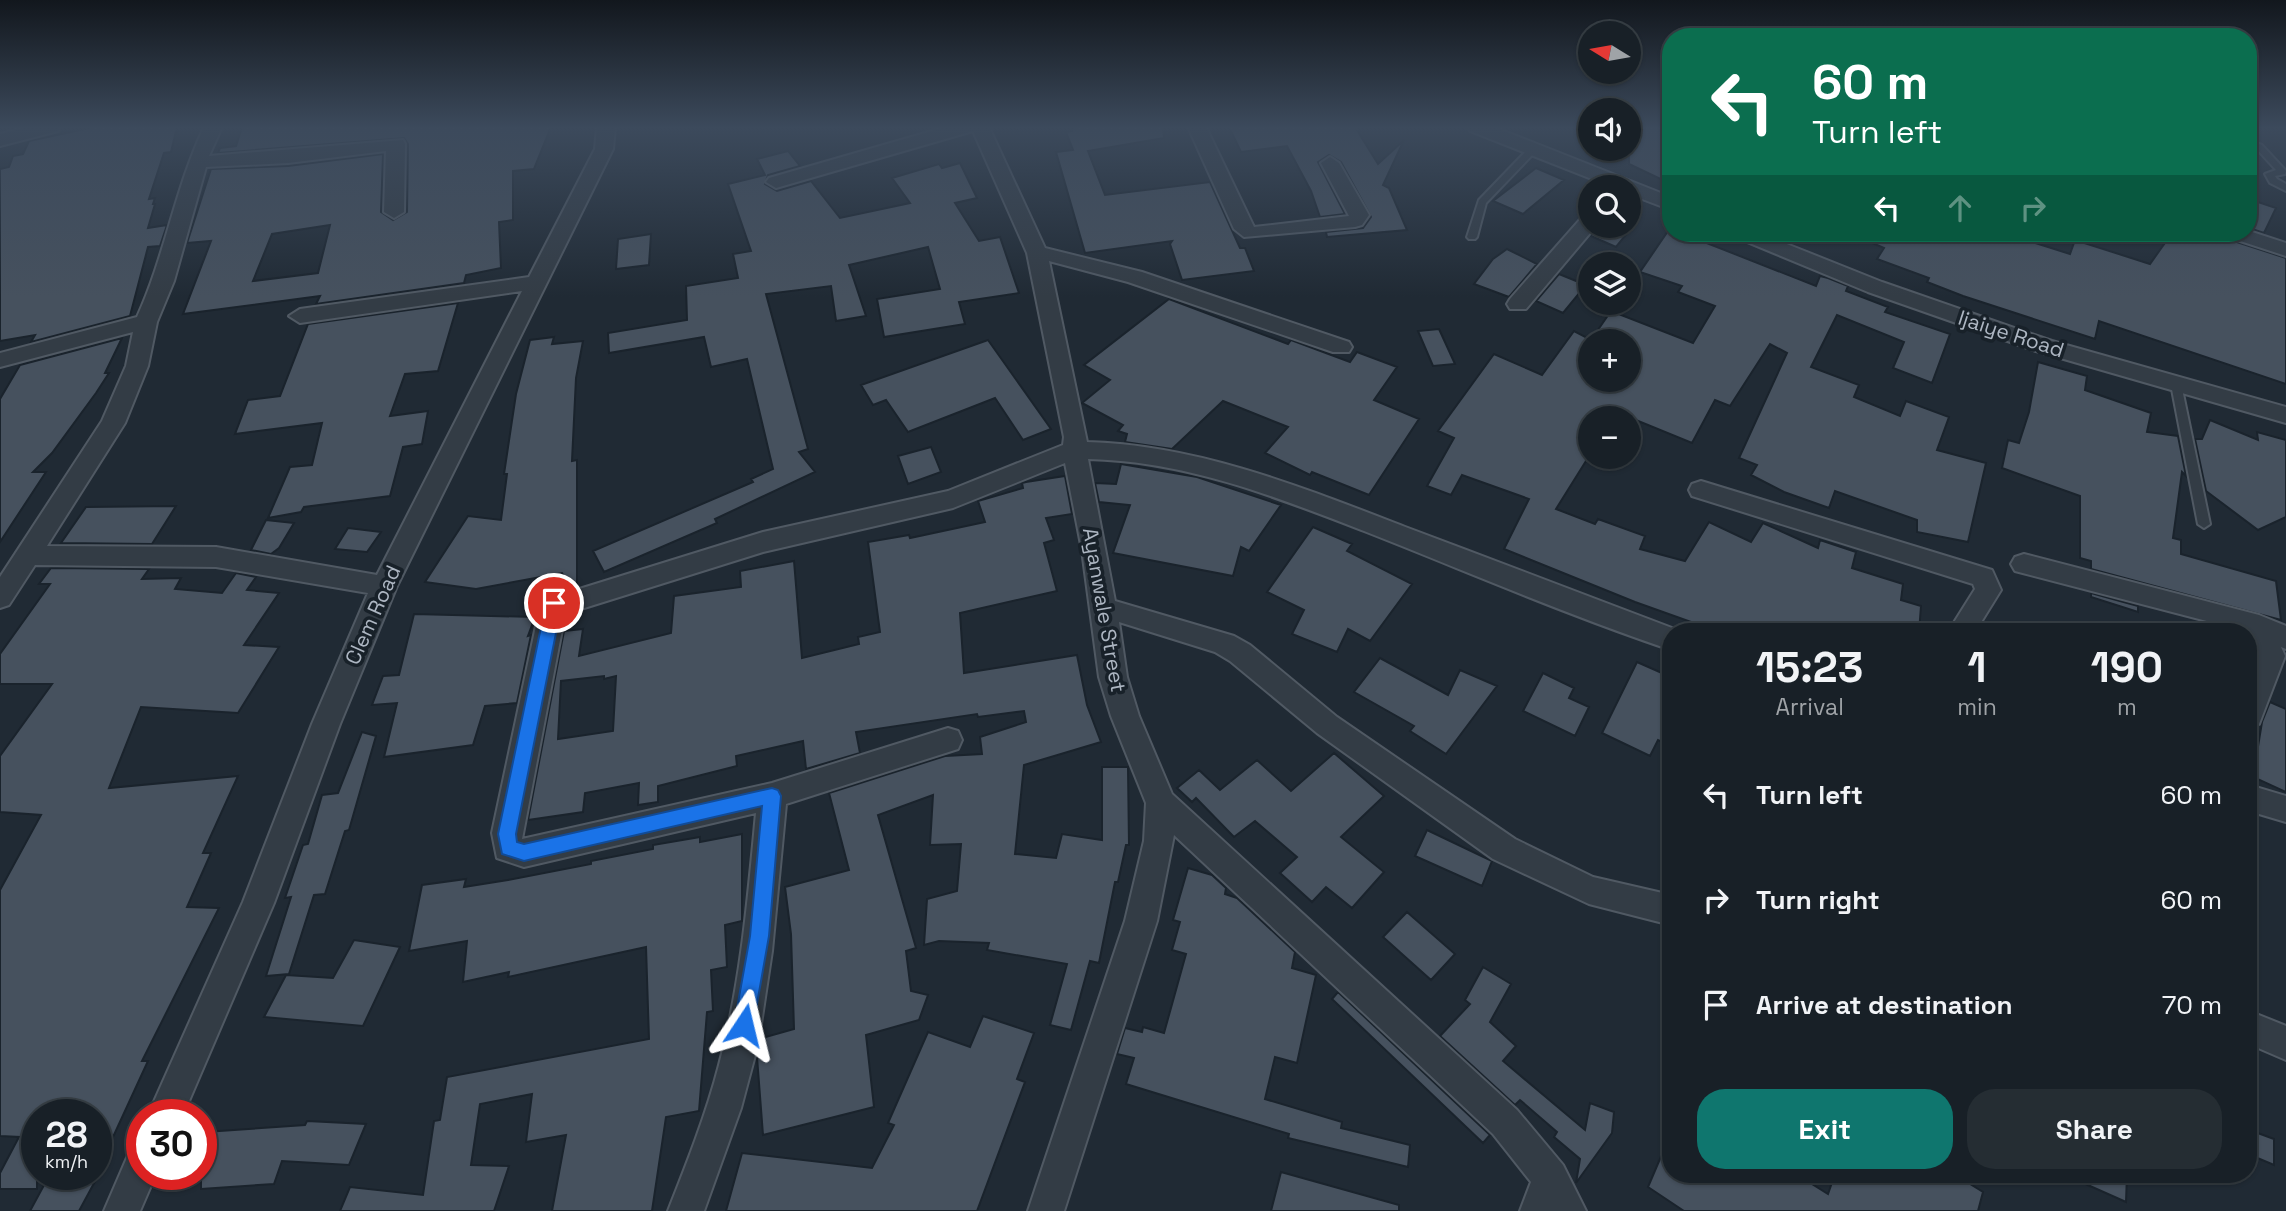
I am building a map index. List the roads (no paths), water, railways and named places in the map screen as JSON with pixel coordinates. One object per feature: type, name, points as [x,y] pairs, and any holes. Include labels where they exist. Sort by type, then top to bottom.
[{"type":"street","points":[[0,598],[113,423],[137,366],[146,321],[164,281],[192,184]]},
{"type":"street","points":[[394,212],[395,184]]},
{"type":"street","name":"Clem Road","points":[[171,1099],[258,903],[384,586],[586,184]]},
{"type":"street","name":"Ayanwale Street","points":[[1006,184],[1037,253],[1076,437],[1074,450],[1095,550],[1102,607],[1121,703],[1161,803],[1159,841],[1141,921],[1046,1211]]},
{"type":"street","points":[[1223,184],[1244,229],[1251,233],[1355,221],[1359,215],[1341,184]]},
{"type":"street","points":[[1641,193],[1662,201]]},
{"type":"street","points":[[1518,304],[1578,234]]},
{"type":"street","points":[[2257,240],[2286,250]]},
{"type":"street","name":"Ijaiye Road","points":[[1764,242],[1875,287],[2044,346],[2286,415]]},
{"type":"street","points":[[1037,253],[1060,256],[1135,276],[1341,347]]},
{"type":"street","points":[[300,316],[534,283]]},
{"type":"street","points":[[0,360],[146,321]]},
{"type":"street","points":[[948,740],[772,796],[524,853],[508,848],[509,820],[554,603],[553,607],[763,542],[953,499],[1074,450],[1191,462],[1220,470],[1343,513],[1662,636]]},
{"type":"street","points":[[1702,490],[1963,568],[1983,577],[1988,590],[1967,623]]},
{"type":"street","points":[[27,555],[216,557],[384,586]]},
{"type":"street","points":[[2024,564],[2248,623]]},
{"type":"street","points":[[1102,607],[1224,644],[1240,653],[1327,725],[1504,849],[1589,890],[1662,908]]},
{"type":"street","points":[[2259,626],[2286,638]]},
{"type":"street","points":[[2257,694],[2271,656],[2259,626]]},
{"type":"street","points":[[686,1211],[708,1156],[740,1047],[760,936],[772,796]]},
{"type":"street","points":[[2257,801],[2286,810]]},
{"type":"street","points":[[1161,803],[1505,1122],[1544,1195],[1568,1211]]},
{"type":"street","points":[[2257,1031],[2286,1043]]},
{"type":"street","points":[[122,1211],[132,1190]]},
{"type":"lane","points":[[1472,237],[1482,202],[1500,184]]},
{"type":"lane","points":[[2176,384],[2204,524]]}]
